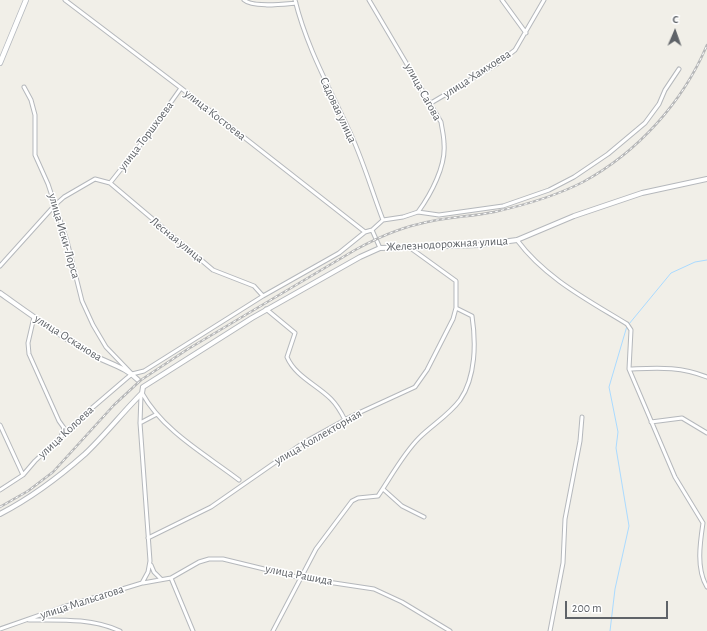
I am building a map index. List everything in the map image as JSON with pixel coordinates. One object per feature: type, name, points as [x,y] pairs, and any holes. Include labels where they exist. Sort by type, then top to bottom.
[{"type":"main road","points":[[0,63],[26,0]]},
{"type":"street","name":"улица Костоева","points":[[64,0],[181,88],[365,232]]},
{"type":"street","points":[[244,0],[247,2],[264,5],[296,2]]},
{"type":"street","name":"улица Сагова","points":[[369,0],[441,122],[444,145],[440,171],[429,197],[418,212]]},
{"type":"street","points":[[502,0],[526,33]]},
{"type":"street","name":"улица Хамхоева","points":[[431,103],[497,64],[515,50],[544,0]]},
{"type":"street","name":"Садовая улица","points":[[296,2],[313,54],[335,103],[348,127],[383,220]]},
{"type":"street","points":[[365,232],[372,230],[383,220],[403,217],[418,212],[439,215],[503,206],[549,190],[574,177],[608,154],[645,123],[659,104],[664,90],[679,69]]},
{"type":"street","name":"улица Иски-Лорса","points":[[24,87],[31,100],[35,115],[36,155],[67,241],[82,301],[93,325],[106,347],[132,374]]},
{"type":"street","name":"улица Торшхоева","points":[[110,183],[145,139],[181,88]]},
{"type":"street","name":"Лесная улица","points":[[55,205],[75,190],[95,179],[110,183],[213,270],[254,286],[263,296]]},
{"type":"street","name":"Железнодорожная улица","points":[[140,383],[360,257],[380,248],[479,245],[517,240],[574,216],[642,193],[707,179]]},
{"type":"street","points":[[0,266],[55,205]]},
{"type":"street","points":[[372,230],[380,248]]},
{"type":"street","name":"улица Колоева","points":[[0,490],[23,475],[35,461],[85,414],[132,374],[144,371],[263,296],[339,253],[365,232]]},
{"type":"street","points":[[517,240],[527,253],[552,277],[627,324],[632,330],[628,360],[629,369],[675,477],[705,523],[700,542],[702,579],[707,587]]},
{"type":"street","points":[[273,631],[316,549],[352,501],[358,498],[378,496],[419,438],[452,409],[465,390],[472,364],[474,323],[472,316],[456,308],[456,281],[409,247]]},
{"type":"street","name":"улица Осканова","points":[[0,292],[34,317],[96,356],[132,374],[140,383]]},
{"type":"street","name":"улица Коллекторная","points":[[148,538],[211,507],[279,459],[345,420],[415,387],[427,370],[453,319],[456,308]]},
{"type":"street","points":[[266,310],[296,333],[287,357],[291,366],[330,398],[338,407],[345,420]]},
{"type":"street","points":[[34,317],[28,343],[29,354],[59,421],[64,428],[61,438]]},
{"type":"street","points":[[629,369],[671,368],[688,370],[707,377]]},
{"type":"street","points":[[140,383],[142,393],[148,405],[157,414],[176,432],[239,480]]},
{"type":"street","points":[[0,514],[18,505],[52,481],[85,454],[142,393]]},
{"type":"street","points":[[142,393],[140,404],[140,423],[150,561],[154,572],[162,579]]},
{"type":"street","points":[[134,402],[140,404]]},
{"type":"street","points":[[140,423],[157,414]]},
{"type":"street","points":[[550,631],[563,563],[565,519],[580,441],[582,417]]},
{"type":"street","points":[[651,422],[682,418],[707,433]]},
{"type":"street","points":[[0,425],[23,475]]},
{"type":"street","points":[[383,489],[402,506],[424,517]]},
{"type":"street","name":"улица Рашида","points":[[142,583],[171,578],[200,562],[216,558],[233,560],[301,578],[374,589],[402,602],[450,631]]},
{"type":"street","points":[[142,583],[148,572],[150,561]]},
{"type":"street","points":[[171,578],[193,631]]},
{"type":"street","name":"улица Мальсагова","points":[[0,630],[25,620],[142,583]]},
{"type":"street","points":[[25,620],[87,621],[108,626],[120,631]]},
{"type":"waterway","points":[[629,324],[671,273],[695,262],[707,260]]},
{"type":"waterway","points":[[610,631],[615,589],[629,526],[616,448],[618,432],[609,387],[627,326]]},
{"type":"railway","points":[[0,507],[28,491],[53,472],[114,405],[141,380],[188,349],[355,250],[386,235],[411,226],[438,220],[494,212],[540,200],[573,187],[603,170],[622,156],[657,124],[685,86],[707,45]]}]
